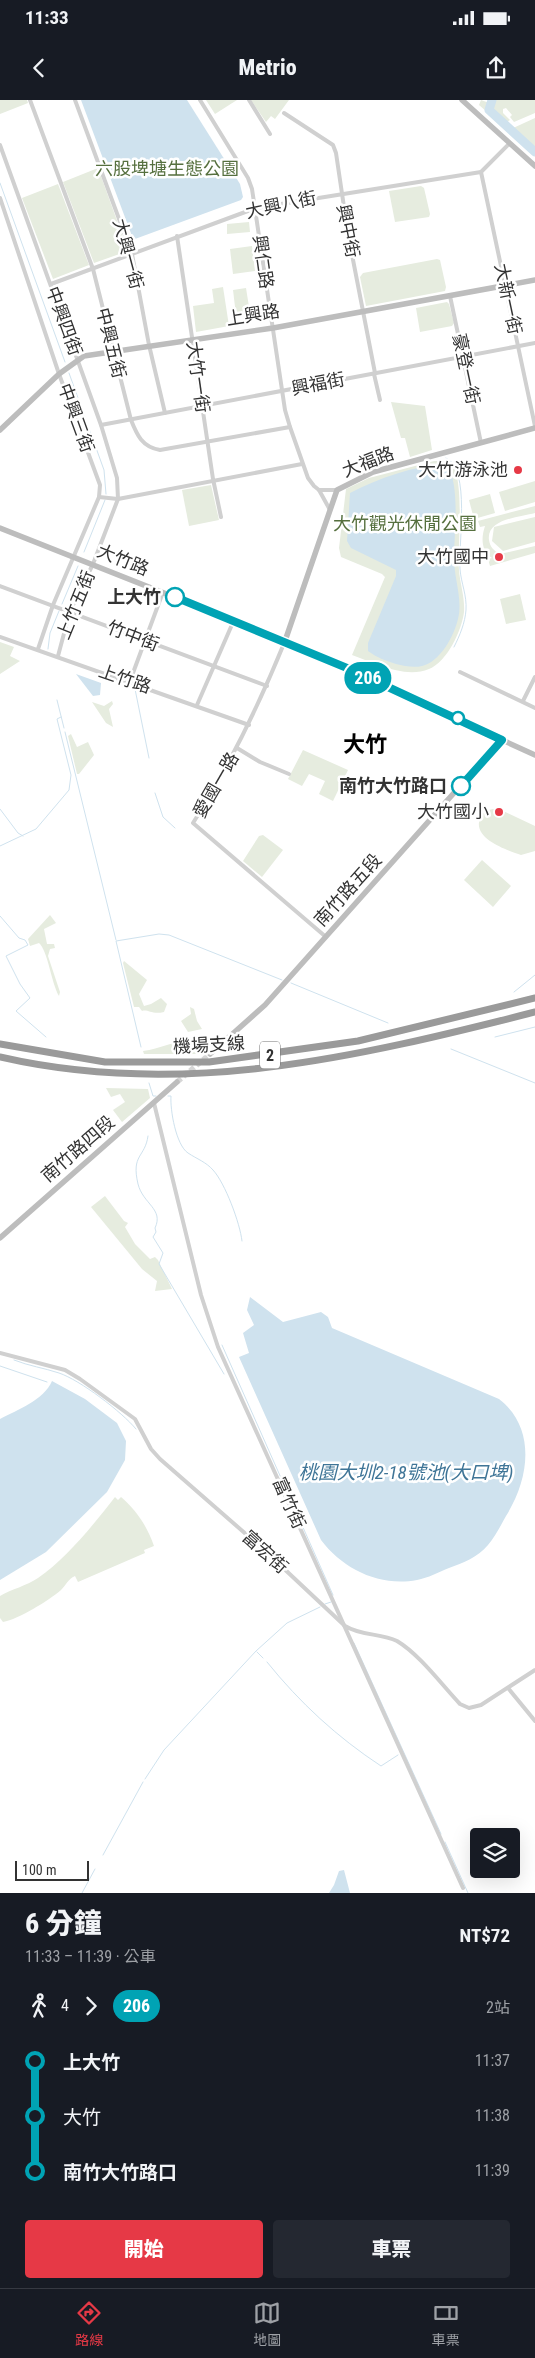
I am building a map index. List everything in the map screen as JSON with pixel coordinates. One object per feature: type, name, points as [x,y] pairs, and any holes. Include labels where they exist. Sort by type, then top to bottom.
[{"type":"highway","name":"機場支線","points":[[0,1044],[105,1062],[209,1062],[358,1041],[535,998]]},
{"type":"highway","name":"機場支線","points":[[0,1057],[58,1068],[114,1074],[146,1076],[231,1072],[293,1065],[362,1053],[535,1012]]},
{"type":"street","name":"中興五街","points":[[30,100],[92,269],[131,420],[139,438],[150,449],[160,450],[290,427]]},
{"type":"street","name":"大興一街","points":[[75,100],[132,254],[149,345],[165,413]]},
{"type":"street","name":"興仁路","points":[[200,100],[248,178],[256,208],[282,391],[290,427],[308,478],[319,490],[331,512]]},
{"type":"street","points":[[249,100],[270,134]]},
{"type":"street","points":[[462,100],[535,166]]},
{"type":"street","name":"興中街","points":[[284,113],[333,146],[362,312],[380,400]]},
{"type":"street","points":[[481,172],[509,144]]},
{"type":"street","name":"中興四街","points":[[0,146],[102,425],[117,478],[118,499]]},
{"type":"street","name":"大興八街","points":[[51,284],[256,208],[481,172]]},
{"type":"street","name":"大新一街","points":[[481,172],[535,427]]},
{"type":"street","name":"中興三街","points":[[0,198],[60,374],[98,477],[99,497]]},
{"type":"street","name":"大竹一街","points":[[177,236],[212,479],[221,517]]},
{"type":"street","name":"上興路","points":[[0,430],[60,374],[78,360],[92,354],[273,328],[535,280]]},
{"type":"street","name":"豪登一街","points":[[450,296],[481,443]]},
{"type":"street","name":"興福街","points":[[102,425],[535,343]]},
{"type":"street","name":"大福路","points":[[285,641],[337,490],[373,472],[535,427]]},
{"type":"street","points":[[38,649],[53,605],[99,497],[118,499],[212,479],[302,464]]},
{"type":"street","points":[[319,490],[337,490]]},
{"type":"street","name":"上竹五街","points":[[58,656],[70,611],[93,564],[118,499]]},
{"type":"street","name":"大竹路","points":[[0,528],[285,641],[535,755]]},
{"type":"street","name":"竹中街","points":[[0,586],[266,686]]},
{"type":"street","points":[[130,681],[163,592]]},
{"type":"street","points":[[197,704],[234,620]]},
{"type":"street","name":"上竹路","points":[[0,637],[197,704],[249,725]]},
{"type":"street","name":"愛國一路","points":[[285,641],[249,725],[193,823],[326,938]]},
{"type":"street","points":[[460,672],[535,708]]},
{"type":"street","points":[[523,701],[535,677]]},
{"type":"street","name":"南竹路五段","points":[[210,1054],[265,1005],[502,740]]},
{"type":"street","points":[[237,748],[260,762],[289,774]]},
{"type":"street","name":"南竹路四段","points":[[0,1238],[177,1082]]},
{"type":"street","name":"富竹街","points":[[154,1103],[201,1295],[218,1347],[463,1888]]},
{"type":"street","name":"富宏街","points":[[0,1353],[65,1370],[135,1419],[151,1449],[160,1459],[263,1549],[345,1626],[356,1632],[395,1640],[406,1648],[460,1704],[469,1708],[480,1705],[535,1670]]},
{"type":"street","points":[[508,1688],[535,1721]]},
{"type":"green space","points":[[0,100],[27,100],[28,103],[0,114]]},
{"type":"green space","points":[[206,100],[237,100],[215,114]]},
{"type":"green space","points":[[251,100],[289,100],[275,119],[271,116],[266,122]]},
{"type":"green space","points":[[481,100],[492,104],[494,100],[535,100],[535,113],[514,122],[510,117],[512,115],[506,108],[503,109],[503,113],[510,120],[502,125],[479,105]]},
{"type":"green space","points":[[535,118],[535,150],[511,129]]},
{"type":"green space","points":[[98,168],[128,251],[94,263],[63,182]]},
{"type":"green space","points":[[58,184],[89,265],[53,279],[22,198]]},
{"type":"green space","points":[[421,186],[424,188],[429,217],[395,222],[389,191]]},
{"type":"green space","points":[[249,222],[250,232],[227,234],[227,224]]},
{"type":"green space","points":[[252,246],[255,271],[233,274],[230,249]]},
{"type":"green space","points":[[440,260],[446,287],[445,291],[366,306],[360,277],[363,273]]},
{"type":"green space","points":[[223,287],[229,326],[196,332],[193,306],[214,303],[212,289]]},
{"type":"green space","points":[[246,288],[250,313],[236,315],[233,290]]},
{"type":"green space","points":[[447,302],[454,323],[452,326],[420,332],[416,308]]},
{"type":"green space","points":[[391,402],[425,406],[432,450],[410,457],[405,438],[401,438]]},
{"type":"green space","name":"大竹觀光休閒公園","points":[[434,461],[450,461],[455,469],[458,481],[460,512],[459,570],[464,601],[463,619],[452,645],[442,660],[436,665],[420,672],[400,671],[380,666],[352,655],[385,577],[341,557],[339,548],[346,489],[369,478]]},
{"type":"green space","points":[[535,481],[535,502],[505,511],[499,492]]},
{"type":"green space","points":[[211,485],[219,520],[189,526],[182,490]]},
{"type":"green space","points":[[490,494],[495,513],[474,519],[469,500]]},
{"type":"green space","points":[[535,506],[535,513],[498,523],[493,527],[489,540],[490,545],[500,554],[535,546],[535,553],[490,566],[488,559],[492,558],[486,552],[483,544],[485,526],[480,527],[478,521]]},
{"type":"green space","points":[[535,517],[535,542],[503,551],[492,541],[494,527]]},
{"type":"green space","points":[[520,594],[526,620],[506,624],[500,599]]},
{"type":"green space","points":[[0,642],[14,647],[10,656],[20,661],[0,674]]},
{"type":"green space","points":[[112,701],[113,704],[109,709],[113,727],[106,723],[92,702],[104,706]]},
{"type":"green space","points":[[71,734],[77,747],[88,742],[94,755],[79,774],[77,774],[68,736]]},
{"type":"green space","points":[[303,750],[348,770],[333,801],[319,794],[325,781],[309,774],[302,786],[288,779]]},
{"type":"green space","points":[[493,809],[501,810],[535,826],[535,851],[521,855],[500,847],[486,838],[481,832],[480,818],[482,814]]},
{"type":"green space","points":[[263,835],[283,850],[262,877],[243,861],[259,836]]},
{"type":"green space","points":[[482,860],[511,886],[493,907],[464,880]]},
{"type":"green space","points":[[50,915],[56,923],[44,929],[47,944],[54,944],[55,948],[50,949],[48,956],[60,992],[59,996],[42,947],[39,943],[30,946],[28,939]]},
{"type":"green space","points":[[124,961],[147,980],[139,994],[144,1006],[161,998],[167,1004],[164,1012],[142,1011],[139,1007],[134,1007]]},
{"type":"green space","points":[[190,1007],[194,1009],[197,1021],[202,1029],[188,1032],[181,1021],[191,1014]]},
{"type":"green space","points":[[191,1039],[203,1051],[200,1054],[144,1054],[143,1051],[179,1041]]},
{"type":"green space","points":[[106,1088],[148,1089],[150,1098],[122,1122],[113,1110],[125,1102],[120,1094],[111,1097]]},
{"type":"green space","points":[[105,1196],[124,1221],[128,1223],[125,1227],[135,1244],[150,1259],[155,1257],[158,1260],[172,1289],[155,1291],[157,1281],[142,1269],[91,1207]]},
{"type":"green space","points":[[115,1497],[118,1500],[121,1497],[137,1513],[145,1525],[154,1546],[144,1550],[145,1553],[78,1582],[75,1576],[73,1577],[61,1590],[41,1604],[3,1622],[0,1618],[0,1596],[33,1581],[59,1561]]},
{"type":"water","name":"六股埤塘生態公園","points":[[81,100],[187,100],[240,184],[243,197],[241,200],[135,239],[132,236]]},
{"type":"water","name":"大竹觀光休閒公園","points":[[446,464],[454,483],[454,566],[459,596],[458,619],[450,640],[440,654],[429,664],[419,667],[396,664],[381,659],[368,651],[368,643],[396,576],[396,570],[351,548],[347,541],[350,493],[396,474],[421,467]]},
{"type":"water","points":[[76,674],[101,683],[100,695],[93,696]]},
{"type":"water","name":"桃園大圳2-18號池(大口埤)","points":[[250,1297],[283,1322],[321,1312],[328,1317],[332,1328],[499,1399],[511,1410],[519,1423],[524,1438],[524,1469],[521,1485],[491,1542],[484,1549],[465,1562],[417,1580],[403,1581],[389,1581],[363,1574],[330,1550],[321,1540],[239,1357],[249,1353],[243,1333],[254,1325],[247,1310]]},
{"type":"water","points":[[52,1381],[85,1399],[117,1423],[126,1441],[125,1460],[107,1492],[46,1552],[0,1580],[0,1419],[37,1399]]},
{"type":"water","points":[[344,1870],[350,1893],[329,1893],[339,1871]]},
{"type":"waterway","points":[[492,100],[489,110],[535,152]]},
{"type":"waterway","points":[[0,183],[65,362]]},
{"type":"waterway","points":[[69,373],[104,470],[106,494]]},
{"type":"waterway","points":[[446,458],[454,465],[458,476],[462,508],[460,569],[466,605],[463,624],[454,647]]},
{"type":"waterway","points":[[84,552],[105,500]]},
{"type":"waterway","points":[[62,604],[78,566]]},
{"type":"waterway","points":[[48,649],[50,633],[59,611]]},
{"type":"waterway","points":[[135,689],[149,758]]},
{"type":"waterway","points":[[57,700],[64,728]]},
{"type":"waterway","points":[[0,846],[36,829],[69,790],[71,775],[57,719],[61,717]]},
{"type":"waterway","points":[[65,732],[116,940]]},
{"type":"waterway","points":[[155,793],[163,817],[175,828]]},
{"type":"waterway","points":[[0,809],[18,833],[23,836]]},
{"type":"waterway","points":[[0,916],[19,938],[25,940],[28,945],[6,956],[20,984],[30,998],[16,1011],[46,1037]]},
{"type":"waterway","points":[[141,1047],[116,941],[159,934],[169,935],[282,980]]},
{"type":"waterway","points":[[514,992],[535,975]]},
{"type":"waterway","points":[[291,983],[388,1023]]},
{"type":"waterway","points":[[495,1037],[535,1027]]},
{"type":"waterway","points":[[451,1049],[535,1083]]},
{"type":"waterway","points":[[149,1083],[153,1096],[156,1096]]},
{"type":"waterway","points":[[168,1096],[171,1096],[173,1118],[180,1143],[188,1153],[207,1165],[218,1176],[231,1204],[242,1241]]},
{"type":"waterway","points":[[148,1136],[144,1149],[137,1161],[136,1174],[141,1191],[157,1216],[156,1232],[153,1237],[163,1253],[159,1264],[224,1374]]},
{"type":"waterway","points":[[222,1345],[333,1595]]},
{"type":"waterway","points":[[14,1360],[59,1373],[78,1382],[111,1406],[136,1429]]},
{"type":"waterway","points":[[0,1366],[47,1382]]},
{"type":"waterway","points":[[325,1604],[331,1602]]},
{"type":"waterway","points":[[145,1779],[164,1750],[256,1651],[287,1623],[320,1607]]},
{"type":"waterway","points":[[354,1643],[441,1834]]},
{"type":"waterway","points":[[257,1652],[263,1658]]},
{"type":"waterway","points":[[267,1662],[306,1705],[334,1731],[365,1755],[381,1766],[398,1755]]},
{"type":"waterway","points":[[103,1855],[143,1782]]},
{"type":"waterway","points":[[445,1842],[468,1893]]},
{"type":"waterway","points":[[82,1893],[95,1869]]},
{"type":"tunnel","points":[[177,1082],[210,1054]]},
{"type":"bus line","name":"206","points":[[175,597],[347,668],[467,722],[502,740],[461,786]]},
{"type":"place","name":"大竹游泳池","points":[[518,470]]},
{"type":"place","name":"大竹國中","points":[[499,557]]},
{"type":"place","name":"上大竹","points":[[175,597]]},
{"type":"place","name":"南竹大竹路口","points":[[461,786]]},
{"type":"place","name":"大竹國小","points":[[499,812]]},
{"type":"district","name":"大竹","points":[[365,744]]}]
